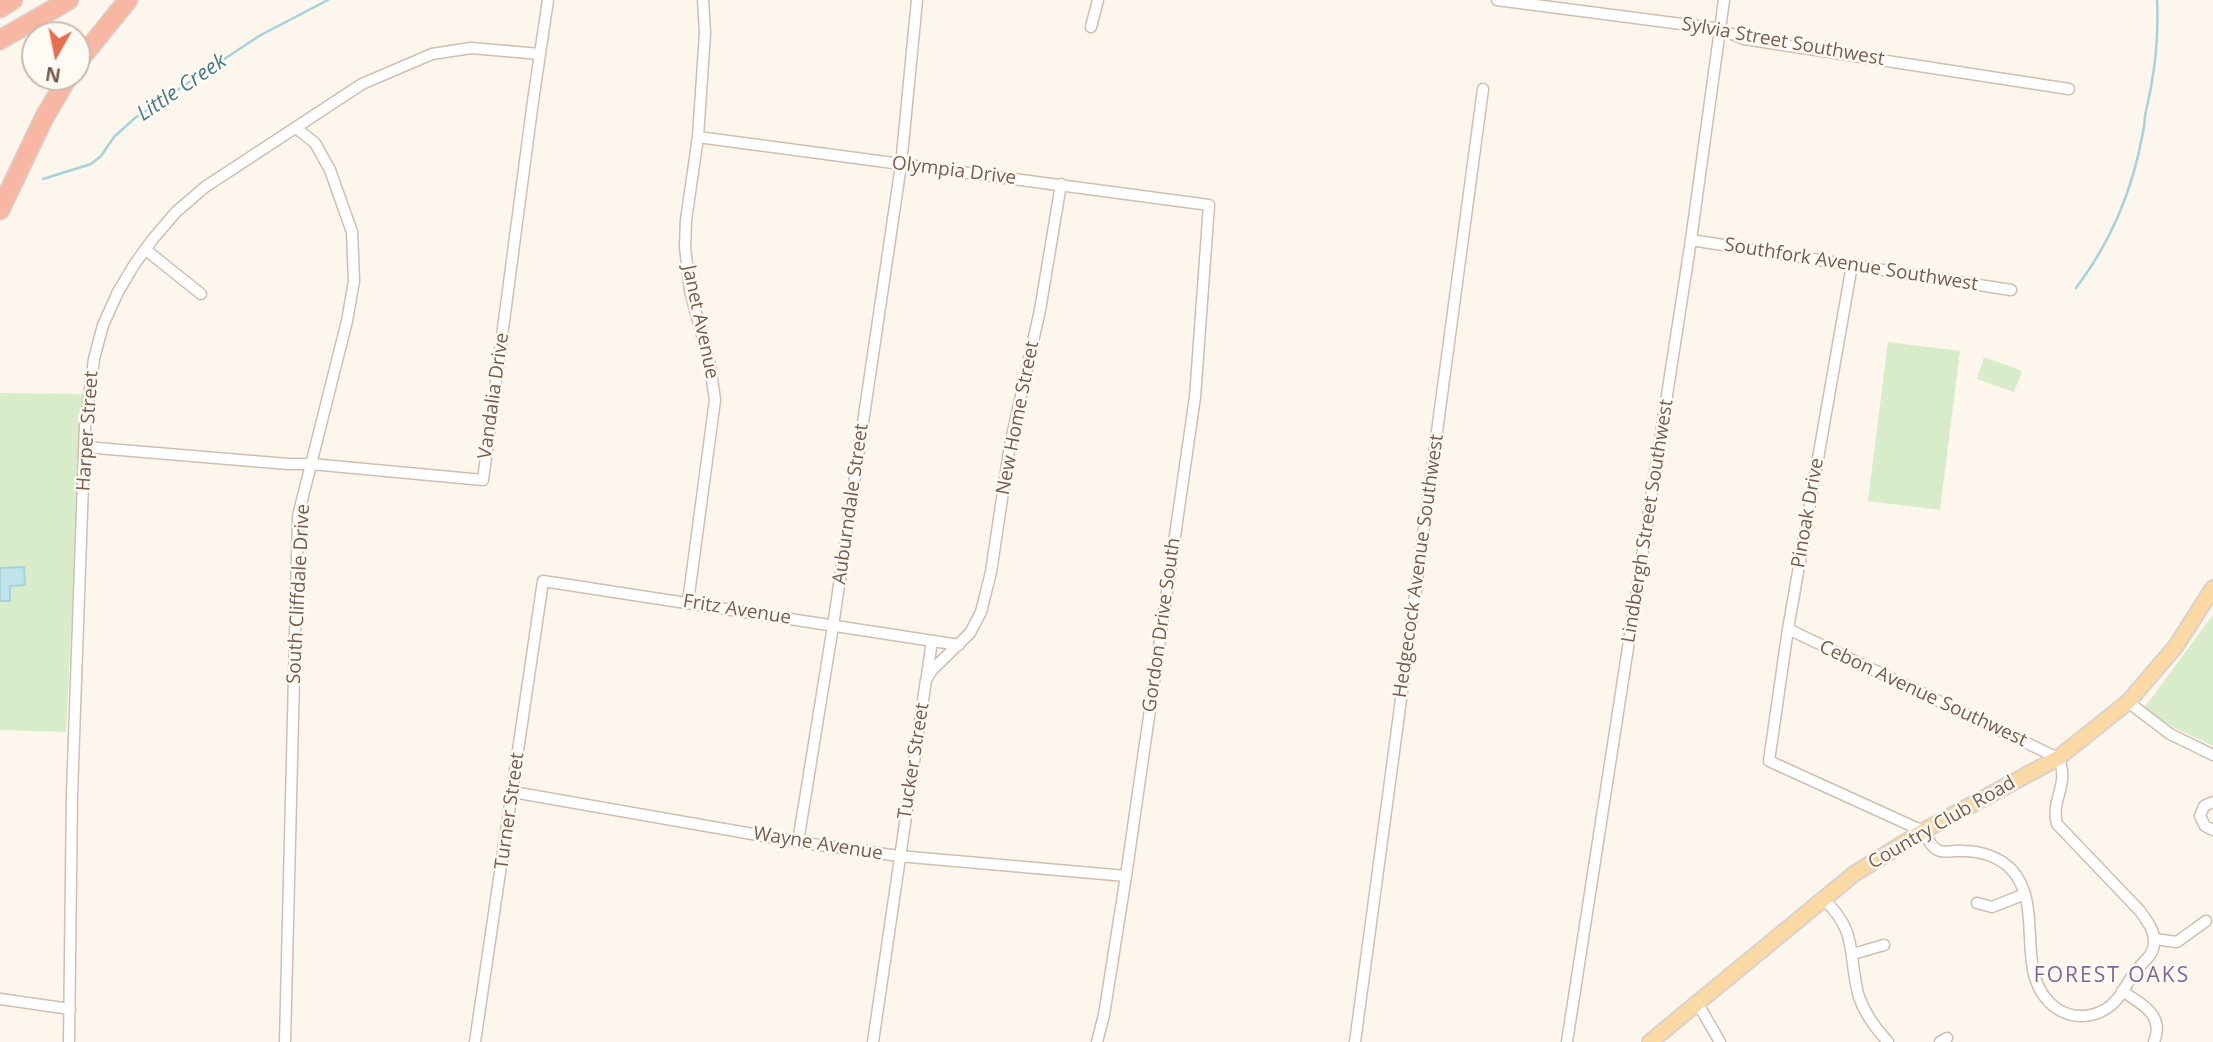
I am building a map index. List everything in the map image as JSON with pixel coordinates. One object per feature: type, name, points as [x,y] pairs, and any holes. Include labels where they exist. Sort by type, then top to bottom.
[{"type":"highway","points":[[0,8],[13,0]]},
{"type":"highway","points":[[0,40],[68,0]]},
{"type":"highway","points":[[91,46],[128,0]]},
{"type":"highway","points":[[0,210],[60,91]]},
{"type":"main road","name":"Country Club Road","points":[[1654,1041],[1854,874],[1923,831],[2058,758],[2128,702],[2176,646],[2213,588]]},
{"type":"street","name":"Vandalia Drive","points":[[85,447],[483,480],[548,0]]},
{"type":"street","name":"Janet Avenue","points":[[688,602],[715,400],[710,365],[691,291],[686,258],[686,220],[698,136],[705,33],[703,0]]},
{"type":"street","name":"Auburndale Street","points":[[798,842],[833,626],[901,165],[917,0]]},
{"type":"street","points":[[1091,27],[1098,0]]},
{"type":"street","name":"Sylvia Street Southwest","points":[[1497,0],[1720,29],[1744,39],[2069,89]]},
{"type":"street","name":"Lindbergh Street Southwest","points":[[1567,1042],[1691,240],[1724,0]]},
{"type":"street","name":"Harper Street","points":[[69,1042],[72,794],[88,394],[103,326],[118,292],[134,265],[176,212],[205,187],[362,84],[432,54],[471,48],[540,54]]},
{"type":"street","name":"Hedgecock Avenue Southwest","points":[[1355,1042],[1483,89]]},
{"type":"street","name":"South Cliffdale Drive","points":[[285,1042],[298,516],[347,321],[354,281],[352,232],[330,170],[315,143],[296,128]]},
{"type":"street","name":"Olympia Drive","points":[[698,136],[1209,205]]},
{"type":"street","name":"New Home Street","points":[[959,645],[970,633],[981,612],[991,572],[1010,445],[1040,310],[1061,184]]},
{"type":"street","name":"Gordon Drive South","points":[[1097,1042],[1104,1015],[1126,876],[1195,397],[1209,205]]},
{"type":"street","name":"Southfork Avenue Southwest","points":[[1691,240],[2011,290]]},
{"type":"street","points":[[146,250],[201,294]]},
{"type":"street","name":"Pinoak Drive","points":[[1852,265],[1788,629],[1769,761],[1923,831]]},
{"type":"street","name":"Fritz Avenue","points":[[543,581],[932,641]]},
{"type":"street","name":"Turner Street","points":[[475,1042],[543,581]]},
{"type":"street","name":"Cebon Avenue Southwest","points":[[1788,629],[2058,758]]},
{"type":"street","points":[[926,680],[932,641],[959,645]]},
{"type":"street","name":"Tucker Street","points":[[873,1042],[926,680],[932,670],[959,645]]},
{"type":"street","points":[[2128,702],[2170,734],[2213,755]]},
{"type":"street","points":[[1923,831],[1940,851],[1976,852],[2001,861],[2019,880],[2028,902],[2034,978],[2054,1007],[2074,1016],[2092,1015],[2112,1004],[2123,991],[2137,969],[2150,956],[2154,939],[2148,922],[2140,911],[2057,824],[2056,810],[2064,771],[2058,758]]},
{"type":"street","name":"Wayne Avenue","points":[[513,792],[798,842],[899,856],[1126,876]]},
{"type":"street","points":[[2213,802],[2204,806],[2200,816],[2205,826],[2213,830]]},
{"type":"street","points":[[1977,903],[1992,907],[2025,894]]},
{"type":"street","points":[[1822,898],[1840,917],[1848,933],[1860,998],[1883,1040]]},
{"type":"street","points":[[2154,939],[2177,942],[2206,922]]},
{"type":"street","points":[[1853,954],[1884,945]]},
{"type":"street","points":[[2123,991],[2154,1015],[2158,1028],[2154,1042]]},
{"type":"street","points":[[0,999],[70,1009]]},
{"type":"street","points":[[1699,1004],[1720,1042]]},
{"type":"green space","points":[[1888,342],[1960,351],[1940,510],[1868,501]]},
{"type":"green space","points":[[1984,357],[2022,371],[2014,392],[1977,379]]},
{"type":"green space","points":[[0,393],[83,394],[66,732],[0,730]]},
{"type":"green space","points":[[2213,615],[2213,746],[2175,728],[2144,708]]},
{"type":"water","points":[[24,567],[25,585],[10,586],[10,601],[0,601],[0,568]]},
{"type":"waterway","name":"Little Creek","points":[[43,179],[91,164],[135,118],[259,36],[328,0]]},
{"type":"waterway","points":[[2076,288],[2100,252],[2119,214],[2139,153],[2154,70],[2157,0]]},
{"type":"district","name":"FOREST OAKS","points":[[2112,976]]}]
